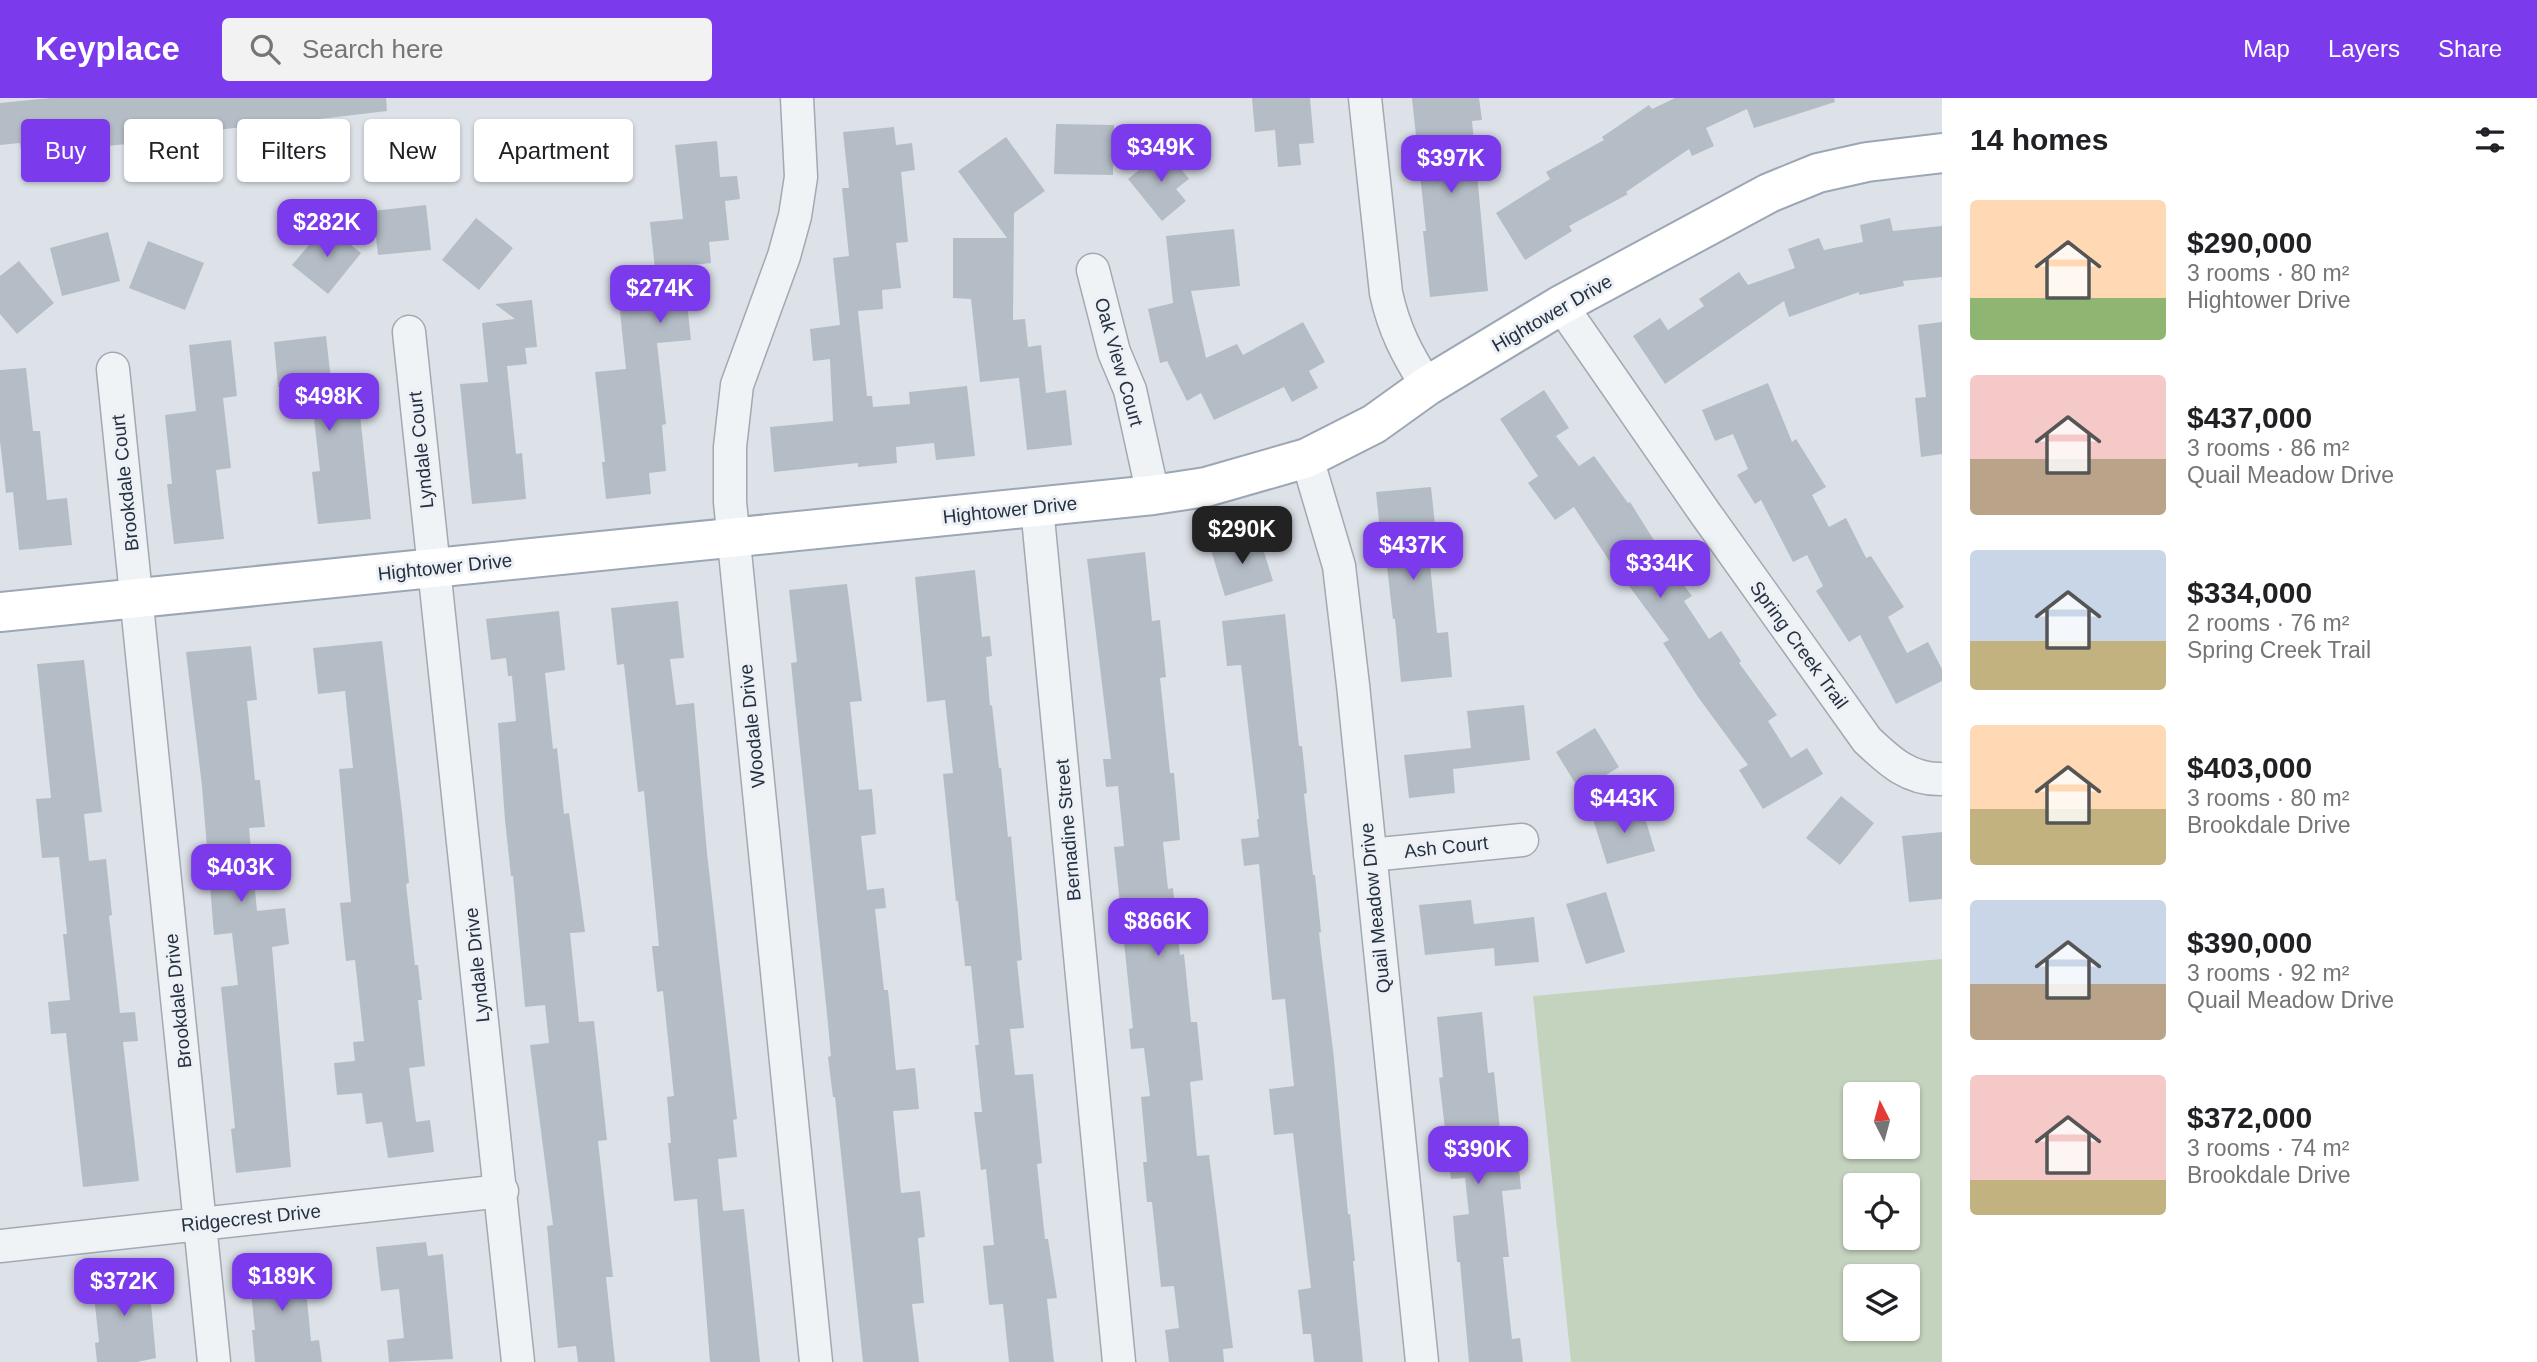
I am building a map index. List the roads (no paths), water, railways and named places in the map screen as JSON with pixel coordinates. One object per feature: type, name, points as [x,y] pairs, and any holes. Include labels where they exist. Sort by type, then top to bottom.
[{"type":"main road","name":"Hightower Drive","points":[[0,612],[1153,495],[1206,487],[1307,458],[1374,424],[1427,386],[1562,305],[1769,193],[1818,173],[1867,162],[1942,153]]},
{"type":"street","name":"Woodale Drive","points":[[797,98],[801,177],[795,216],[784,256],[737,386],[730,447],[730,502],[816,1362]]},
{"type":"street","points":[[1365,98],[1385,293],[1392,321],[1404,349],[1427,386]]},
{"type":"street","name":"Oak View Court","points":[[1093,270],[1114,352],[1130,390],[1153,495]]},
{"type":"street","name":"Spring Creek Trail","points":[[1562,305],[1705,513],[1867,740],[1889,761],[1906,772],[1942,779]]},
{"type":"street","name":"Lyndale Court","points":[[409,332],[433,568]]},
{"type":"street","name":"Brookdale Court","points":[[113,369],[137,598]]},
{"type":"street","name":"Quail Meadow Drive","points":[[1307,458],[1339,566],[1422,1362]]},
{"type":"street","name":"Bernadine Street","points":[[1037,507],[1119,1362]]},
{"type":"street","name":"Lyndale Drive","points":[[433,568],[502,1191],[518,1362]]},
{"type":"street","name":"Brookdale Drive","points":[[137,598],[214,1362]]},
{"type":"street","name":"Ash Court","points":[[1370,855],[1522,839]]},
{"type":"street","name":"Ridgecrest Drive","points":[[0,1246],[502,1191]]}]
